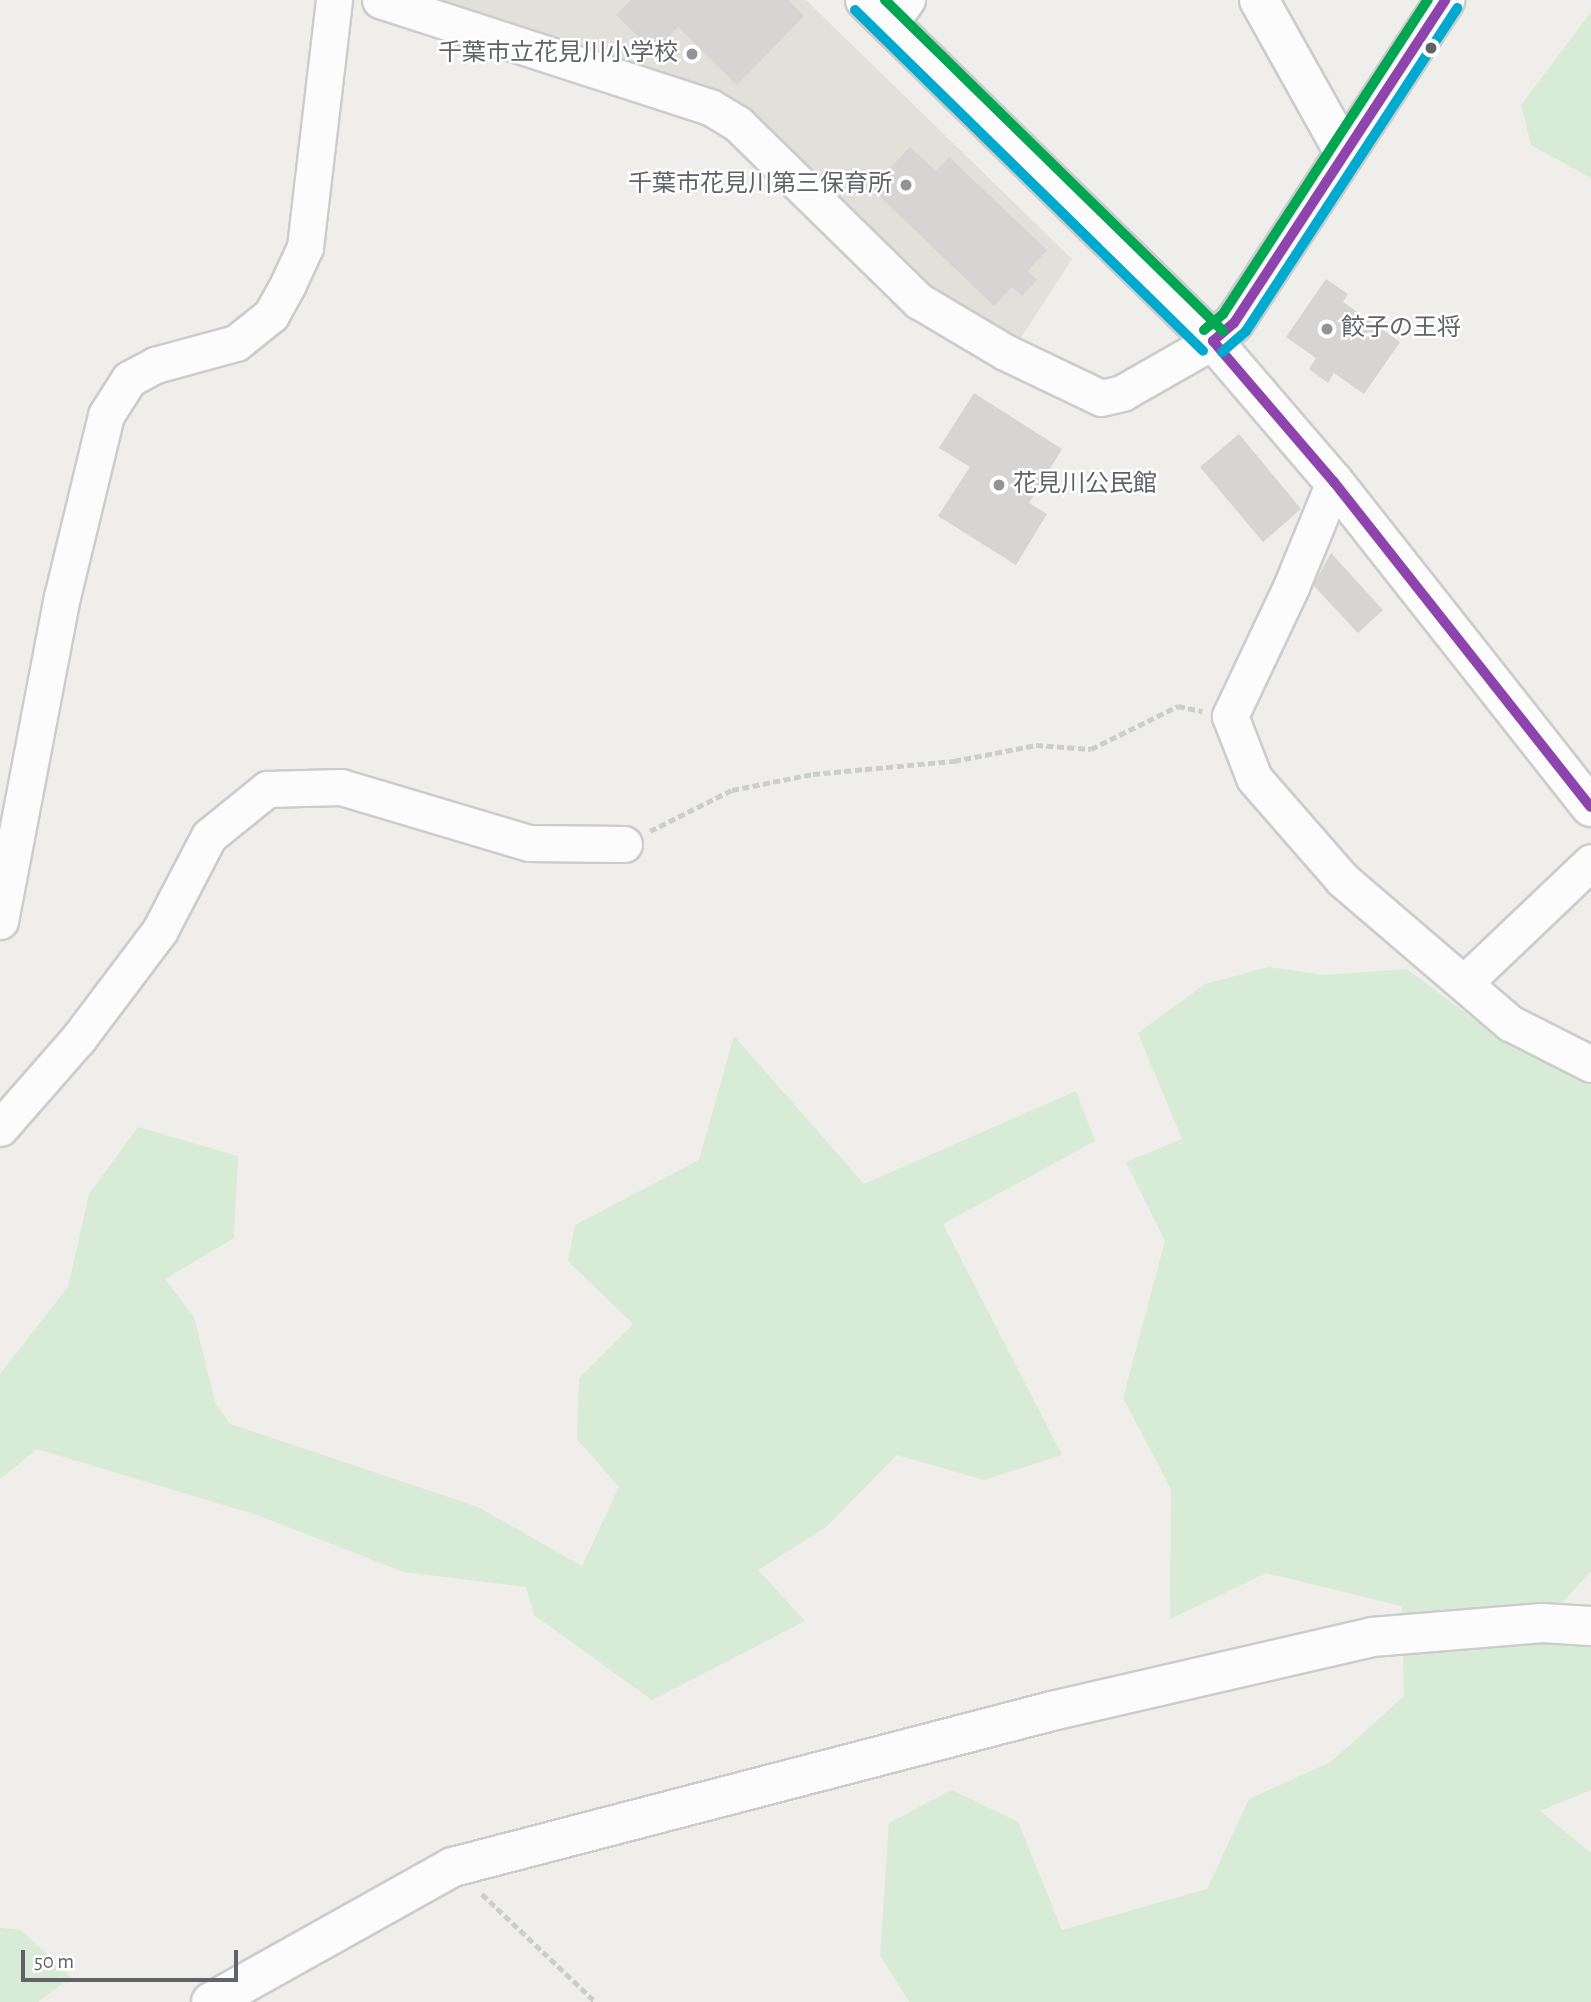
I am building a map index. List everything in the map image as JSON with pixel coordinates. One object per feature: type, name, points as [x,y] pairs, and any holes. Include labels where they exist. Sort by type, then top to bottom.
[{"type":"street","points":[[0,921],[62,597],[106,415],[129,379],[155,365],[236,343],[271,315],[305,247],[334,0]]},
{"type":"street","points":[[380,0],[710,107],[738,124],[919,301],[1005,352],[1101,398],[1122,393],[1213,341],[1234,323],[1343,150],[1445,0]]},
{"type":"street","points":[[1259,0],[1343,150]]},
{"type":"street","points":[[887,8],[1213,341],[1334,482],[1591,807]]},
{"type":"street","points":[[1334,482],[1291,587],[1230,716],[1254,779],[1343,880],[1510,1023],[1591,1064]]},
{"type":"street","points":[[0,1128],[78,1039],[160,930],[209,836],[267,789],[341,787],[529,843],[624,844]]},
{"type":"street","points":[[1464,983],[1591,862]]},
{"type":"street","points":[[211,2002],[453,1867],[1039,1714],[1372,1637],[1542,1623],[1591,1626]]},
{"type":"path","points":[[624,844],[732,790],[813,774],[954,761],[1036,745],[1091,749],[1178,706],[1230,716]]},
{"type":"path","points":[[453,1867],[596,2002]]},
{"type":"shaded area","name":"千葉市花見川第三保育所","points":[[423,0],[806,0],[1072,259],[1015,347],[923,293],[742,111]]},
{"type":"green space","points":[[1591,12],[1591,178],[1531,145],[1521,105]]},
{"type":"green space","points":[[1269,967],[1325,975],[1407,969],[1496,1036],[1591,1083],[1591,1571],[1528,1641],[1591,1645],[1591,1790],[1540,1811],[1591,1853],[1591,2002],[909,2002],[880,1955],[889,1823],[952,1790],[1018,1822],[1062,1930],[1207,1889],[1249,1799],[1331,1762],[1404,1696],[1402,1606],[1266,1573],[1170,1619],[1171,1489],[1123,1398],[1165,1241],[1126,1162],[1182,1139],[1138,1033],[1205,984]]},
{"type":"green space","points":[[734,1036],[864,1184],[1076,1091],[1095,1141],[943,1224],[1062,1455],[984,1480],[897,1455],[825,1528],[758,1570],[805,1621],[652,1700],[534,1615],[526,1587],[404,1572],[257,1515],[37,1449],[0,1479],[0,1374],[68,1287],[89,1194],[138,1127],[238,1156],[234,1238],[165,1279],[194,1317],[215,1402],[230,1424],[478,1507],[582,1566],[619,1487],[577,1439],[579,1378],[633,1324],[568,1261],[575,1225],[699,1160]]},
{"type":"green space","points":[[0,1928],[21,1930],[71,1977],[38,2002],[0,2002]]},
{"type":"building","points":[[631,0],[788,0],[804,16],[737,85],[678,27],[654,52],[616,15]]},
{"type":"building","points":[[910,147],[936,171],[949,157],[1047,250],[1028,271],[1037,280],[1022,296],[1012,287],[994,306],[871,188]]},
{"type":"building","points":[[1326,279],[1348,294],[1343,302],[1400,342],[1364,394],[1334,373],[1328,383],[1309,369],[1316,358],[1286,337]]},
{"type":"building","name":"花見川公民館","points":[[974,393],[1062,449],[1029,503],[1047,514],[1016,565],[938,516],[970,467],[939,448]]},
{"type":"building","points":[[1239,434],[1301,509],[1263,542],[1200,467]]},
{"type":"building","points":[[1331,553],[1383,610],[1358,633],[1313,585]]},
{"type":"transit line","points":[[885,0],[1223,331]]},
{"type":"transit line","points":[[1204,330],[1223,314],[1428,0]]},
{"type":"transit line","points":[[1213,341],[1234,323],[1445,0]]},
{"type":"transit line","points":[[1222,352],[1246,331],[1457,8]]},
{"type":"transit line","points":[[855,10],[1203,351]]},
{"type":"transit line","points":[[1213,341],[1334,482],[1591,807]]},
{"type":"place","name":"千葉市立花見川小学校","points":[[692,54]]},
{"type":"place","name":"千葉市花見川第三保育所","points":[[906,185]]},
{"type":"place","name":"餃子の王将","points":[[1327,329]]},
{"type":"place","name":"花見川公民館","points":[[999,485]]}]
